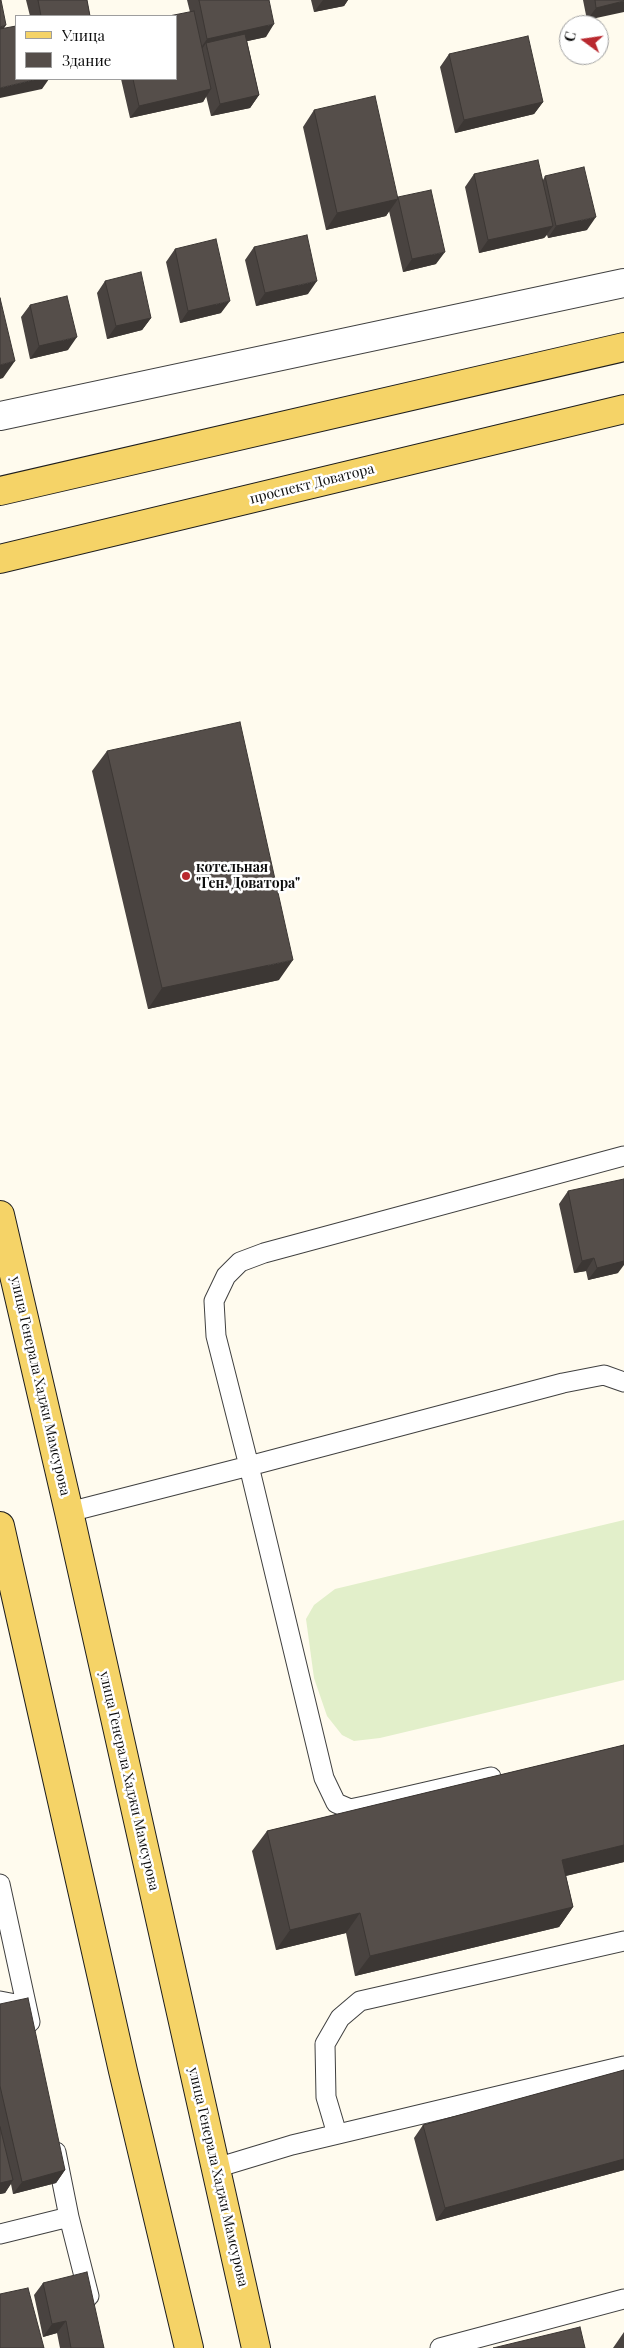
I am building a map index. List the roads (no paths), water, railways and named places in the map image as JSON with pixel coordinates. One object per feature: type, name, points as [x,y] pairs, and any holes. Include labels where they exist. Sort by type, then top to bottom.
[{"type":"main road","points":[[0,492],[624,347]]},
{"type":"main road","name":"проспект Доватора","points":[[0,559],[624,409]]},
{"type":"main road","name":"улица Генерала Хаджи Мамсурова","points":[[0,1215],[9,1296],[69,1512],[256,2348]]},
{"type":"main road","points":[[0,1526],[5,1570],[190,2348]]},
{"type":"street","points":[[0,416],[624,283]]},
{"type":"lane","points":[[511,1772],[369,1805],[350,1808],[336,1803],[324,1778],[216,1336],[214,1301],[226,1276],[240,1262],[264,1253],[624,1156]]},
{"type":"lane","points":[[69,1512],[563,1383],[604,1375],[624,1382]]},
{"type":"lane","points":[[0,1884],[32,2035]]},
{"type":"lane","points":[[337,2134],[326,2097],[325,2044],[340,2018],[360,2001],[624,1941]]},
{"type":"lane","points":[[0,2001],[26,2006]]},
{"type":"lane","points":[[216,2168],[292,2145],[624,2066]]},
{"type":"lane","points":[[52,2131],[69,2217],[93,2311]]},
{"type":"lane","points":[[0,2234],[69,2217]]},
{"type":"lane","points":[[440,2348],[624,2300]]},
{"type":"place","name":"котельная \"Ген. Доватора\"","points":[[186,876]]}]
